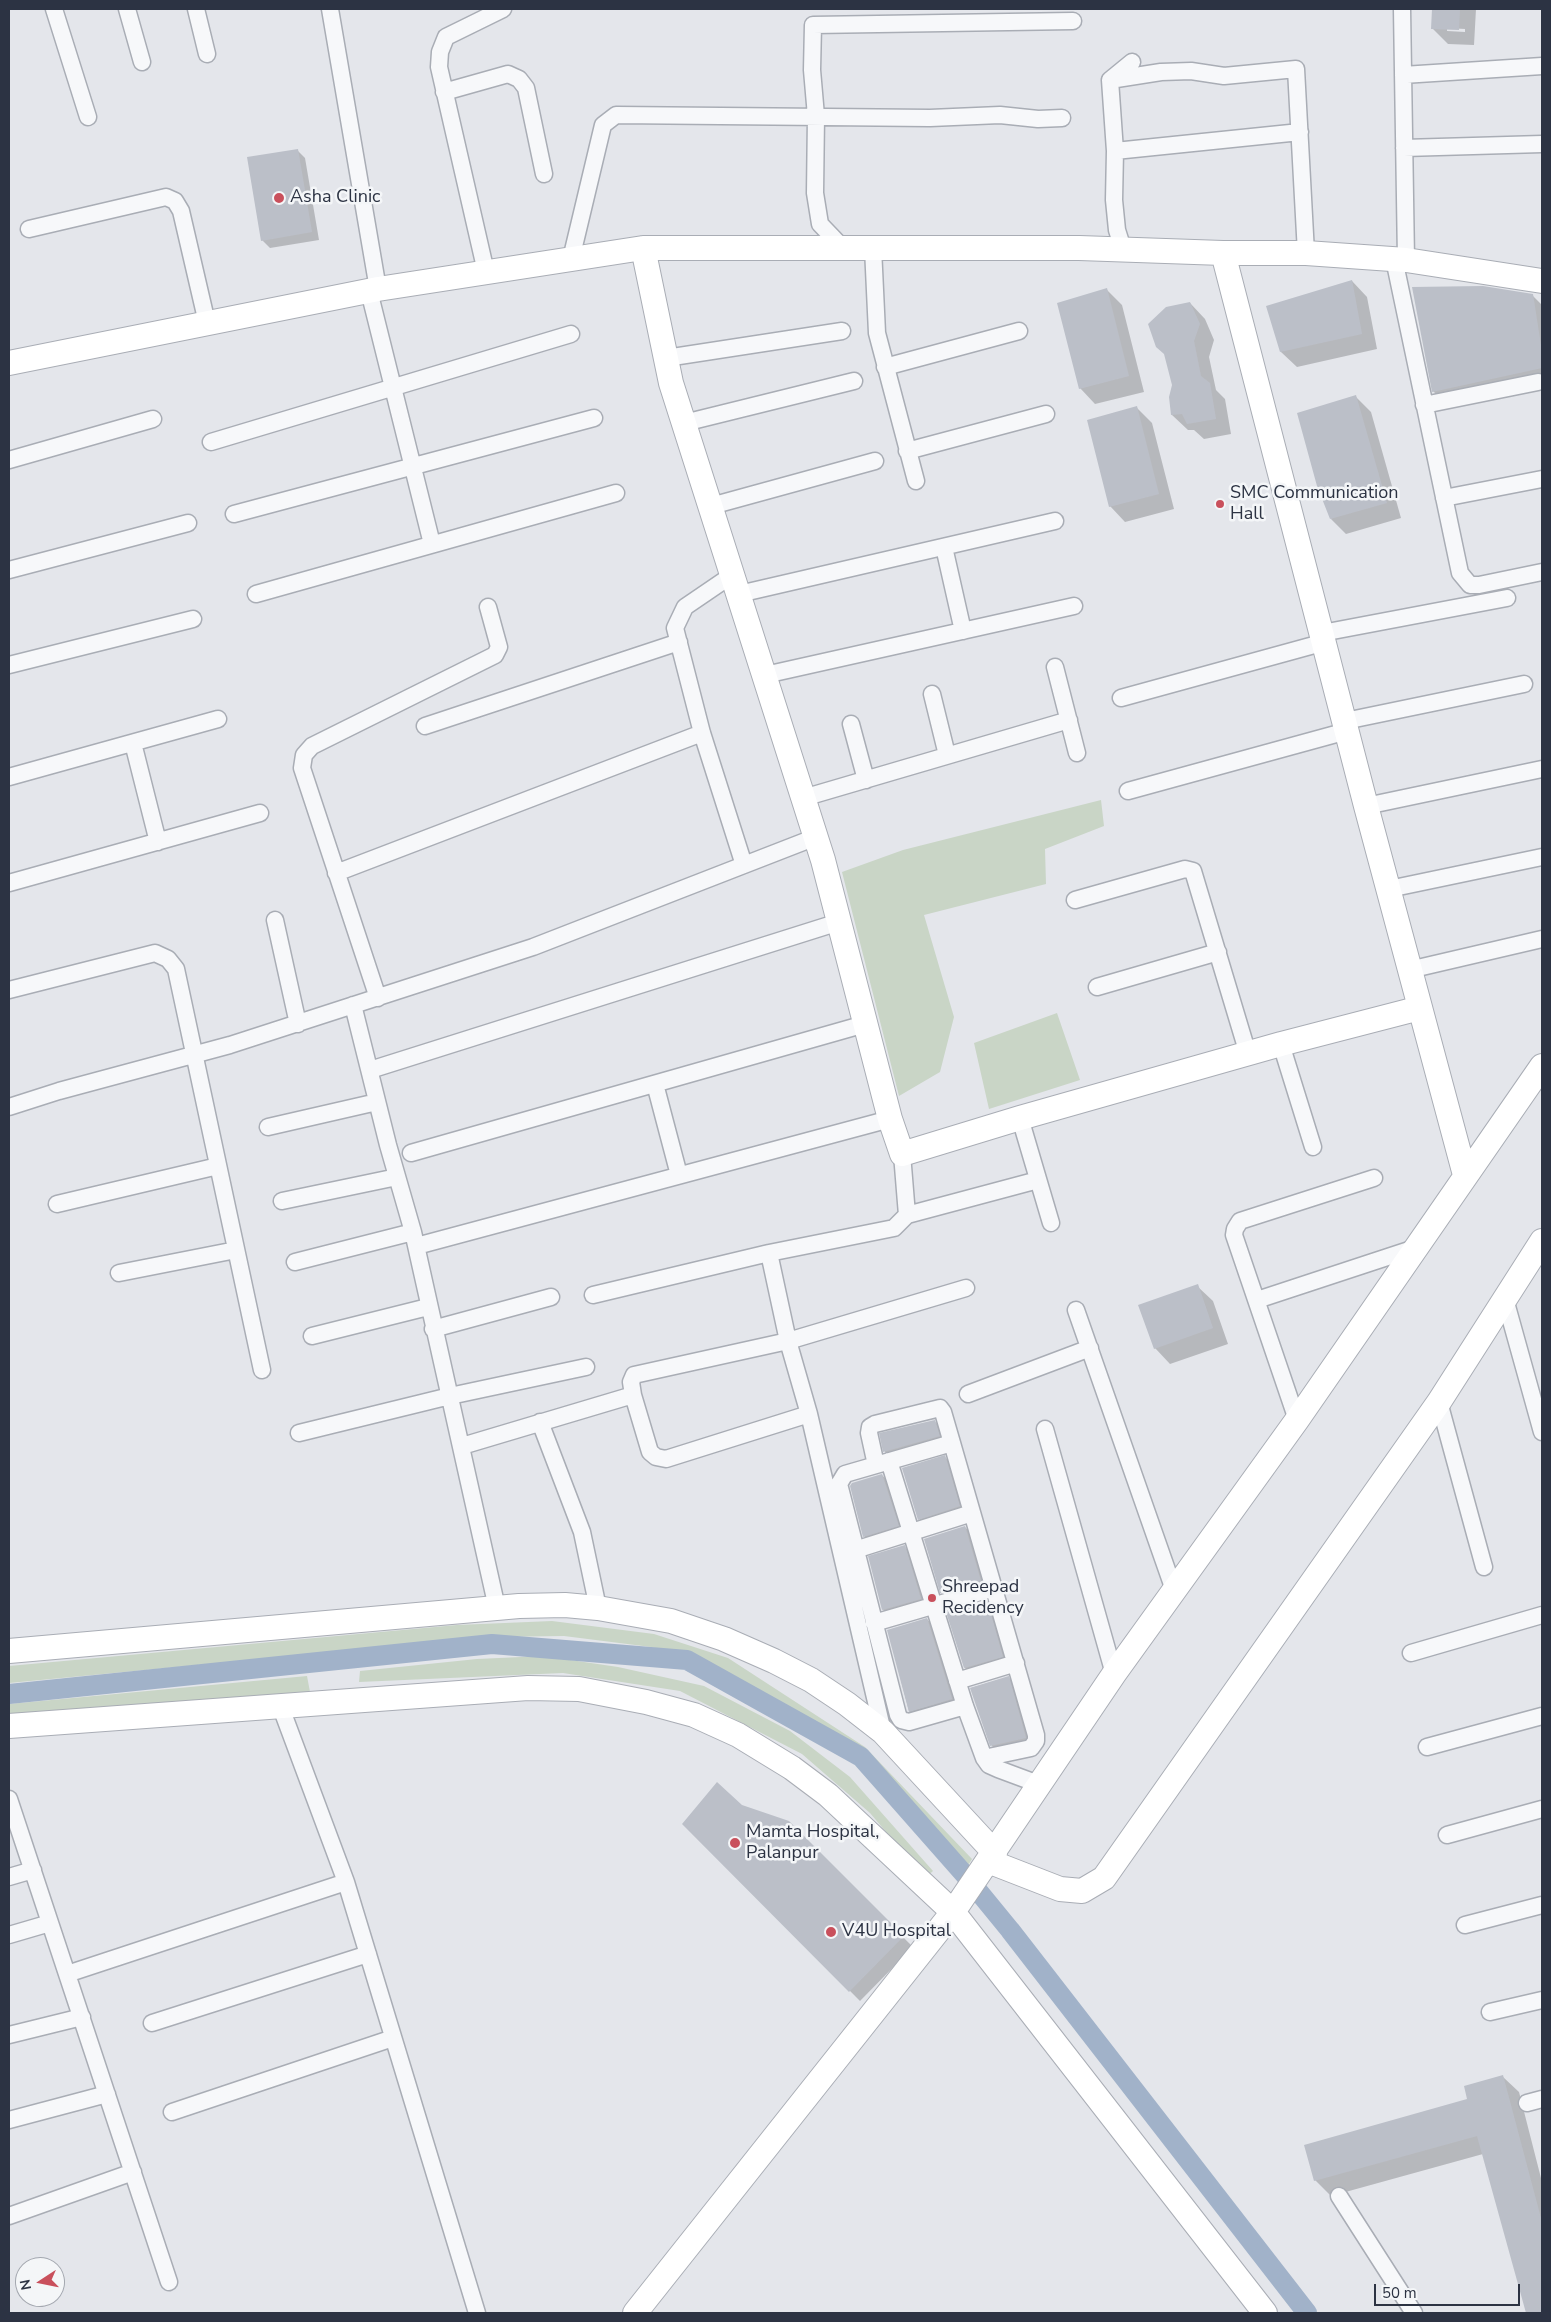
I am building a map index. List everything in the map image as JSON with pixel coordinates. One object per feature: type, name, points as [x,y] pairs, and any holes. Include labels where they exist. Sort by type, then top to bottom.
[{"type":"street","points":[[54,9],[88,118]]},
{"type":"street","points":[[127,9],[142,62]]},
{"type":"street","points":[[196,9],[207,54]]},
{"type":"street","points":[[330,9],[373,290],[393,388],[432,544]]},
{"type":"street","points":[[486,272],[439,67],[440,52],[446,37],[503,9]]},
{"type":"street","points":[[1402,9],[1404,148],[1400,259],[1424,405],[1460,573],[1470,585],[1479,585],[1542,572]]},
{"type":"street","points":[[842,248],[820,224],[815,193],[816,116],[812,70],[813,25],[864,16],[951,16],[1073,21]]},
{"type":"street","points":[[1110,80],[1132,62]]},
{"type":"street","points":[[1403,75],[1542,66]]},
{"type":"street","points":[[1110,80],[1161,72],[1190,71],[1224,76],[1296,69],[1306,253]]},
{"type":"street","points":[[444,92],[508,74],[519,79],[526,88],[544,174]]},
{"type":"street","points":[[1110,80],[1115,152],[1114,200],[1117,230],[1123,249]]},
{"type":"street","points":[[571,259],[604,125],[616,115],[930,118],[1000,115],[1038,119],[1062,118]]},
{"type":"street","points":[[1115,152],[1300,132]]},
{"type":"street","points":[[1404,148],[1542,144]]},
{"type":"street","points":[[29,229],[166,197],[175,201],[181,211],[207,323]]},
{"type":"street","points":[[643,248],[671,383],[816,837],[890,1119],[902,1154],[907,1215]]},
{"type":"street","points":[[9,363],[373,290],[643,248],[1123,249],[1223,253],[1306,253],[1400,259],[1542,281]]},
{"type":"street","points":[[873,248],[876,325],[885,367],[916,481]]},
{"type":"street","points":[[1223,253],[1409,970],[1465,1175]]},
{"type":"street","points":[[666,358],[842,331]]},
{"type":"street","points":[[885,367],[1019,332]]},
{"type":"street","points":[[211,442],[570,334]]},
{"type":"street","points":[[684,424],[854,381]]},
{"type":"street","points":[[1424,405],[1538,382]]},
{"type":"street","points":[[908,451],[1046,414]]},
{"type":"street","points":[[234,514],[594,418]]},
{"type":"street","points":[[9,460],[153,419]]},
{"type":"street","points":[[711,506],[875,461]]},
{"type":"street","points":[[1444,498],[1542,479]]},
{"type":"street","points":[[256,594],[616,493]]},
{"type":"street","points":[[744,865],[702,733],[675,628],[685,607],[736,584],[944,547],[1055,521]]},
{"type":"street","points":[[9,570],[188,523]]},
{"type":"street","points":[[944,547],[963,631]]},
{"type":"street","points":[[1121,698],[1324,638],[1507,598]]},
{"type":"street","points":[[765,675],[1074,606]]},
{"type":"street","points":[[378,998],[302,768],[304,755],[312,746],[495,655],[499,646],[488,607]]},
{"type":"street","points":[[9,665],[193,619]]},
{"type":"street","points":[[425,726],[679,642]]},
{"type":"street","points":[[1055,667],[1078,753]]},
{"type":"street","points":[[1128,791],[1346,726],[1524,684]]},
{"type":"street","points":[[932,694],[947,756]]},
{"type":"street","points":[[9,777],[218,719]]},
{"type":"street","points":[[803,798],[1069,720]]},
{"type":"street","points":[[851,724],[866,780]]},
{"type":"street","points":[[336,873],[702,733]]},
{"type":"street","points":[[133,743],[158,842]]},
{"type":"street","points":[[1366,806],[1542,769]]},
{"type":"street","points":[[9,884],[260,813]]},
{"type":"street","points":[[9,1107],[59,1091],[195,1056],[534,947],[816,837]]},
{"type":"street","points":[[1389,889],[1542,857]]},
{"type":"street","points":[[1075,900],[1185,869],[1192,871],[1248,1054]]},
{"type":"street","points":[[275,920],[298,1024]]},
{"type":"street","points":[[370,1070],[839,922]]},
{"type":"street","points":[[1409,970],[1542,940]]},
{"type":"street","points":[[1097,987],[1218,952]]},
{"type":"street","points":[[9,990],[155,954],[168,959],[176,970],[262,1370]]},
{"type":"street","points":[[353,1006],[413,1232],[433,1329],[462,1446],[496,1608]]},
{"type":"street","points":[[902,1154],[1020,1118],[1281,1044],[1420,1008]]},
{"type":"street","points":[[411,1153],[866,1024]]},
{"type":"street","points":[[1281,1044],[1312,1148]]},
{"type":"street","points":[[636,2313],[956,1905],[986,1864],[1114,1674],[1297,1420],[1542,1066]]},
{"type":"street","points":[[655,1084],[679,1175]]},
{"type":"street","points":[[268,1127],[378,1102]]},
{"type":"street","points":[[1020,1118],[1052,1224]]},
{"type":"street","points":[[424,1244],[890,1119]]},
{"type":"street","points":[[57,1204],[218,1166]]},
{"type":"street","points":[[282,1201],[397,1177]]},
{"type":"street","points":[[1297,1420],[1234,1236],[1236,1224],[1374,1178]]},
{"type":"street","points":[[593,1295],[769,1254],[894,1228],[907,1215],[1038,1180]]},
{"type":"street","points":[[295,1262],[413,1232]]},
{"type":"street","points":[[9,1651],[496,1608],[565,1605],[598,1608],[670,1621],[724,1638],[811,1680],[883,1732],[986,1864],[1060,1889],[1082,1890],[1104,1878],[1439,1402],[1542,1240]]},
{"type":"street","points":[[1257,1300],[1418,1247]]},
{"type":"street","points":[[119,1273],[236,1250]]},
{"type":"street","points":[[769,1254],[788,1341],[809,1414],[883,1732]]},
{"type":"street","points":[[809,1414],[666,1459],[656,1457],[650,1452],[632,1395],[631,1382],[634,1375],[788,1341],[966,1288]]},
{"type":"street","points":[[433,1329],[551,1297]]},
{"type":"street","points":[[1505,1299],[1538,1400],[1542,1432]]},
{"type":"street","points":[[312,1336],[428,1307]]},
{"type":"street","points":[[1076,1310],[1174,1590]]},
{"type":"street","points":[[968,1394],[1090,1348]]},
{"type":"street","points":[[298,1433],[450,1396],[586,1367]]},
{"type":"street","points":[[462,1446],[632,1395]]},
{"type":"street","points":[[1439,1402],[1484,1567]]},
{"type":"street","points":[[984,1758],[1031,1748],[1036,1741],[1016,1663],[952,1442],[940,1408],[875,1424],[870,1427],[869,1433],[911,1532],[965,1706],[984,1758],[989,1765],[1041,1785]]},
{"type":"street","points":[[540,1422],[582,1532],[598,1608]]},
{"type":"street","points":[[1045,1428],[1114,1674]]},
{"type":"street","points":[[952,1442],[845,1474],[839,1484],[898,1715],[901,1720],[909,1722],[965,1706]]},
{"type":"street","points":[[855,1550],[972,1513]]},
{"type":"street","points":[[874,1624],[994,1588]]},
{"type":"street","points":[[1410,1654],[1542,1615]]},
{"type":"street","points":[[957,1681],[1016,1663]]},
{"type":"street","points":[[9,1726],[537,1688],[579,1690],[646,1702],[694,1715],[738,1735],[764,1750],[828,1795],[956,1905],[1265,2313]]},
{"type":"street","points":[[280,1705],[346,1882],[476,2313]]},
{"type":"street","points":[[1427,1747],[1542,1716]]},
{"type":"street","points":[[9,1800],[169,2282]]},
{"type":"street","points":[[1446,1835],[1542,1810]]},
{"type":"street","points":[[9,1877],[33,1870]]},
{"type":"street","points":[[67,1974],[346,1882]]},
{"type":"street","points":[[1465,1925],[1542,1905]]},
{"type":"street","points":[[9,1935],[50,1923]]},
{"type":"street","points":[[152,2022],[368,1954]]},
{"type":"street","points":[[1490,2012],[1542,2000]]},
{"type":"street","points":[[9,2036],[82,2017]]},
{"type":"street","points":[[172,2112],[393,2038]]},
{"type":"street","points":[[9,2120],[107,2094]]},
{"type":"street","points":[[9,2216],[133,2172]]},
{"type":"street","points":[[1339,2196],[1414,2313]]},
{"type":"green space","points":[[1101,800],[1104,826],[1045,849],[1046,884],[924,915],[954,1017],[940,1072],[899,1096],[842,872],[903,850]]},
{"type":"green space","points":[[1057,1013],[1080,1080],[989,1109],[974,1043]]},
{"type":"green space","points":[[552,1621],[654,1634],[728,1658],[865,1747],[972,1859],[967,1867],[860,1750],[699,1659],[651,1647],[564,1636],[491,1637],[9,1683],[9,1666],[457,1625]]},
{"type":"green space","points":[[543,1656],[618,1667],[704,1686],[790,1731],[850,1777],[933,1871],[925,1878],[870,1813],[802,1754],[680,1691],[563,1673],[359,1682],[360,1671],[477,1659]]},
{"type":"green space","points":[[307,1676],[310,1692],[9,1718],[9,1704]]},
{"type":"building","points":[[1432,9],[1460,9],[1459,30],[1431,29]]},
{"type":"building","points":[[298,149],[312,232],[261,241],[247,157]]},
{"type":"building","points":[[1352,280],[1362,334],[1280,352],[1266,306]]},
{"type":"building","points":[[1483,286],[1533,294],[1542,352],[1542,368],[1432,392],[1412,287]]},
{"type":"building","points":[[1107,288],[1129,376],[1079,389],[1057,303]]},
{"type":"building","points":[[1190,302],[1200,324],[1194,341],[1201,376],[1210,383],[1216,419],[1187,424],[1182,414],[1171,415],[1169,397],[1172,385],[1164,354],[1156,347],[1148,324],[1166,307]]},
{"type":"building","points":[[1356,395],[1387,503],[1330,519],[1317,486],[1297,413]]},
{"type":"building","points":[[1137,406],[1159,494],[1109,507],[1087,420]]},
{"type":"building","points":[[1198,1284],[1213,1328],[1154,1349],[1138,1305]]},
{"type":"building","points":[[935,1420],[940,1436],[883,1452],[879,1433]]},
{"type":"building","points":[[945,1455],[960,1506],[918,1520],[902,1468]]},
{"type":"building","points":[[882,1474],[899,1526],[863,1537],[850,1486],[852,1483]]},
{"type":"building","points":[[965,1526],[981,1581],[940,1593],[924,1539]]},
{"type":"building","points":[[905,1545],[921,1599],[882,1610],[868,1556]]},
{"type":"building","points":[[987,1600],[1003,1657],[964,1668],[946,1612]]},
{"type":"building","points":[[927,1618],[952,1699],[909,1712],[887,1630]]},
{"type":"building","points":[[1009,1676],[1026,1738],[990,1746],[970,1688]]},
{"type":"building","points":[[717,1782],[742,1805],[789,1821],[904,1936],[849,1992],[682,1824]]},
{"type":"building","points":[[1503,2075],[1542,2222],[1542,2313],[1526,2313],[1477,2136],[1314,2181],[1304,2145],[1467,2099],[1464,2086]]},
{"type":"waterway","points":[[9,1694],[492,1644],[687,1660],[861,1757],[965,1875],[1010,1930],[1307,2313]]},
{"type":"place","name":"Asha Clinic","points":[[279,198]]},
{"type":"place","name":"SMC Communication Hall","points":[[1220,504]]},
{"type":"place","name":"Shreepad Recidency","points":[[932,1598]]},
{"type":"place","name":"Mamta Hospital, Palanpur","points":[[735,1843]]},
{"type":"place","name":"V4U Hospital","points":[[831,1932]]}]
